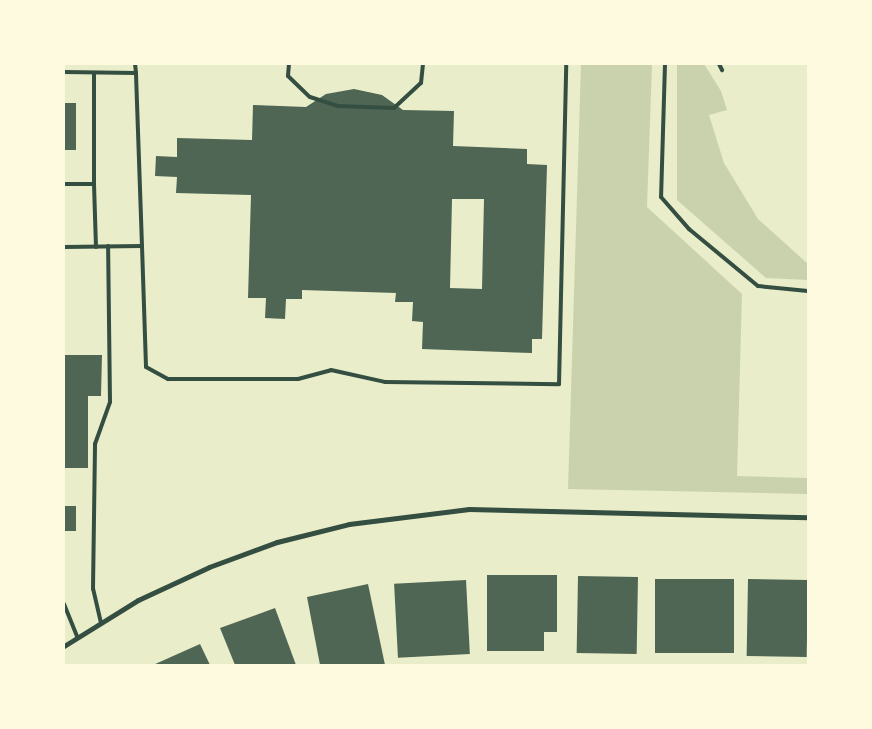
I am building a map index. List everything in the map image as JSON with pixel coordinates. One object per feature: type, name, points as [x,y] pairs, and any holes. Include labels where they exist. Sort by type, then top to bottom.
[{"type":"street","points":[[64,646],[101,623],[200,571],[277,542],[417,513],[469,509],[808,517]]},
{"type":"lane","points":[[135,64],[146,367],[168,379],[298,379],[331,370],[385,382],[559,384],[566,64]]},
{"type":"lane","points":[[289,64],[288,76],[310,97],[338,106],[394,108],[421,83],[423,64]]},
{"type":"lane","points":[[665,64],[661,197],[688,229],[758,286],[808,291]]},
{"type":"lane","points":[[719,64],[722,70]]},
{"type":"lane","points":[[64,72],[136,73]]},
{"type":"lane","points":[[94,73],[96,247]]},
{"type":"lane","points":[[64,184],[94,184]]},
{"type":"lane","points":[[101,623],[93,589],[95,444],[110,402],[108,246]]},
{"type":"lane","points":[[64,247],[142,246]]},
{"type":"lane","points":[[64,604],[76,638]]},
{"type":"green space","points":[[581,64],[652,64],[647,207],[742,294],[737,476],[808,478],[808,494],[568,489]]},
{"type":"green space","points":[[677,64],[704,64],[721,91],[727,110],[709,115],[724,163],[758,219],[808,264],[808,280],[766,278],[677,200]]},
{"type":"building","points":[[354,89],[382,95],[403,110],[454,111],[453,146],[527,149],[527,164],[547,165],[542,339],[532,339],[532,353],[422,349],[423,322],[412,321],[413,302],[395,302],[396,293],[302,290],[302,299],[286,299],[285,319],[265,318],[266,298],[248,298],[251,195],[176,193],[177,177],[155,176],[156,156],[177,157],[177,138],[252,140],[253,105],[306,107],[326,94]],"holes":[[[452,199],[484,199],[482,289],[450,288]]]},
{"type":"building","points":[[64,103],[76,103],[76,150],[64,150]]},
{"type":"building","points":[[64,355],[102,355],[101,396],[88,396],[88,468],[64,468]]},
{"type":"building","points":[[64,506],[76,506],[76,531],[64,531]]},
{"type":"building","points":[[487,575],[557,575],[557,632],[544,632],[544,651],[487,651]]},
{"type":"building","points":[[578,576],[638,577],[637,654],[577,653]]},
{"type":"building","points":[[655,579],[734,579],[734,653],[655,653]]},
{"type":"building","points":[[748,579],[808,580],[807,657],[747,656]]},
{"type":"building","points":[[466,580],[470,654],[398,658],[394,584]]},
{"type":"building","points":[[368,584],[385,665],[320,665],[307,597]]},
{"type":"building","points":[[275,608],[296,665],[235,665],[220,628]]},
{"type":"building","points":[[200,644],[210,665],[153,665]]}]
